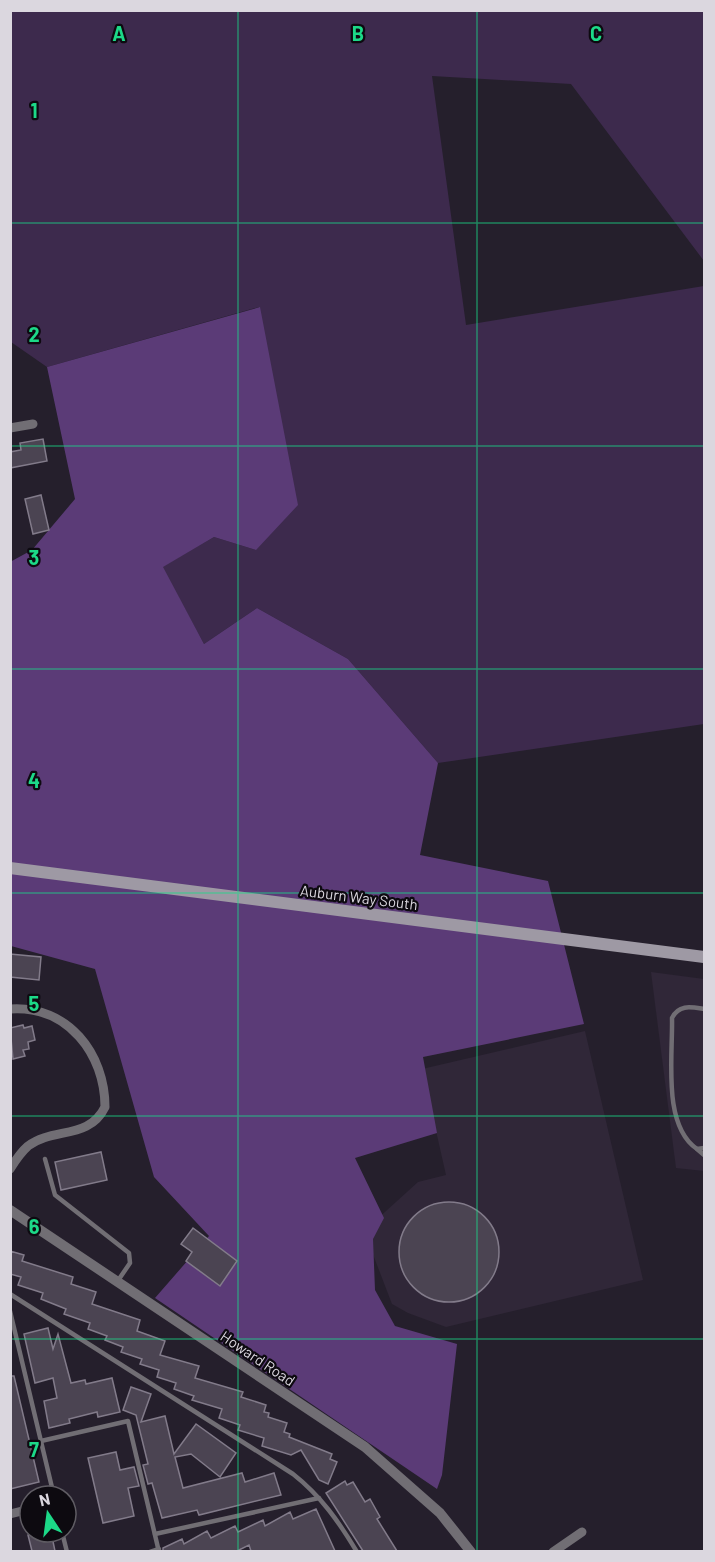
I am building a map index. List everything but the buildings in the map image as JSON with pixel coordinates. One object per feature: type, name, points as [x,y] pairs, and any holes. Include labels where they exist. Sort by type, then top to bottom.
[{"type":"main road","name":"Auburn Way South","points":[[10,868],[705,957]]},
{"type":"street","points":[[10,428],[33,424]]},
{"type":"street","points":[[10,1009],[39,1013],[73,1028],[86,1041],[95,1058],[102,1076],[105,1100],[102,1115],[92,1125],[38,1141],[27,1147],[10,1169]]},
{"type":"street","name":"Howard Road","points":[[10,1210],[365,1447],[440,1513],[471,1551]]},
{"type":"street","points":[[554,1551],[582,1532]]},
{"type":"lane","points":[[705,1009],[686,1007],[676,1010],[672,1018],[674,1116],[679,1132],[687,1143],[705,1155]]},
{"type":"lane","points":[[697,1149],[705,1148]]},
{"type":"lane","points":[[45,1159],[55,1195],[129,1253],[130,1263],[117,1282]]},
{"type":"lane","points":[[10,1294],[293,1474],[331,1511],[357,1551]]},
{"type":"lane","points":[[10,1311],[51,1484]]},
{"type":"lane","points":[[41,1442],[128,1421],[159,1550],[150,1551]]},
{"type":"lane","points":[[155,1534],[319,1498]]},
{"type":"shaded area","points":[[11,11],[704,11],[704,261],[571,84],[432,76],[466,325],[704,286],[704,724],[438,763],[348,659],[257,608],[204,644],[162,567],[214,537],[256,550],[259,307],[47,367],[11,342]]},
{"type":"shaded area","points":[[260,307],[298,505],[256,550],[214,537],[163,567],[204,644],[257,608],[348,659],[438,763],[420,855],[548,881],[584,1024],[423,1057],[437,1133],[355,1158],[384,1218],[373,1239],[375,1290],[395,1326],[457,1344],[442,1475],[437,1489],[155,1298],[209,1236],[154,1177],[95,969],[11,946],[10,562],[32,550],[75,499],[47,367]]},
{"type":"shaded area","points":[[651,972],[704,979],[704,1171],[676,1168]]},
{"type":"shaded area","points":[[585,1031],[643,1280],[446,1327],[408,1313],[392,1304],[364,1231],[418,1182],[446,1175],[422,1069]]}]
